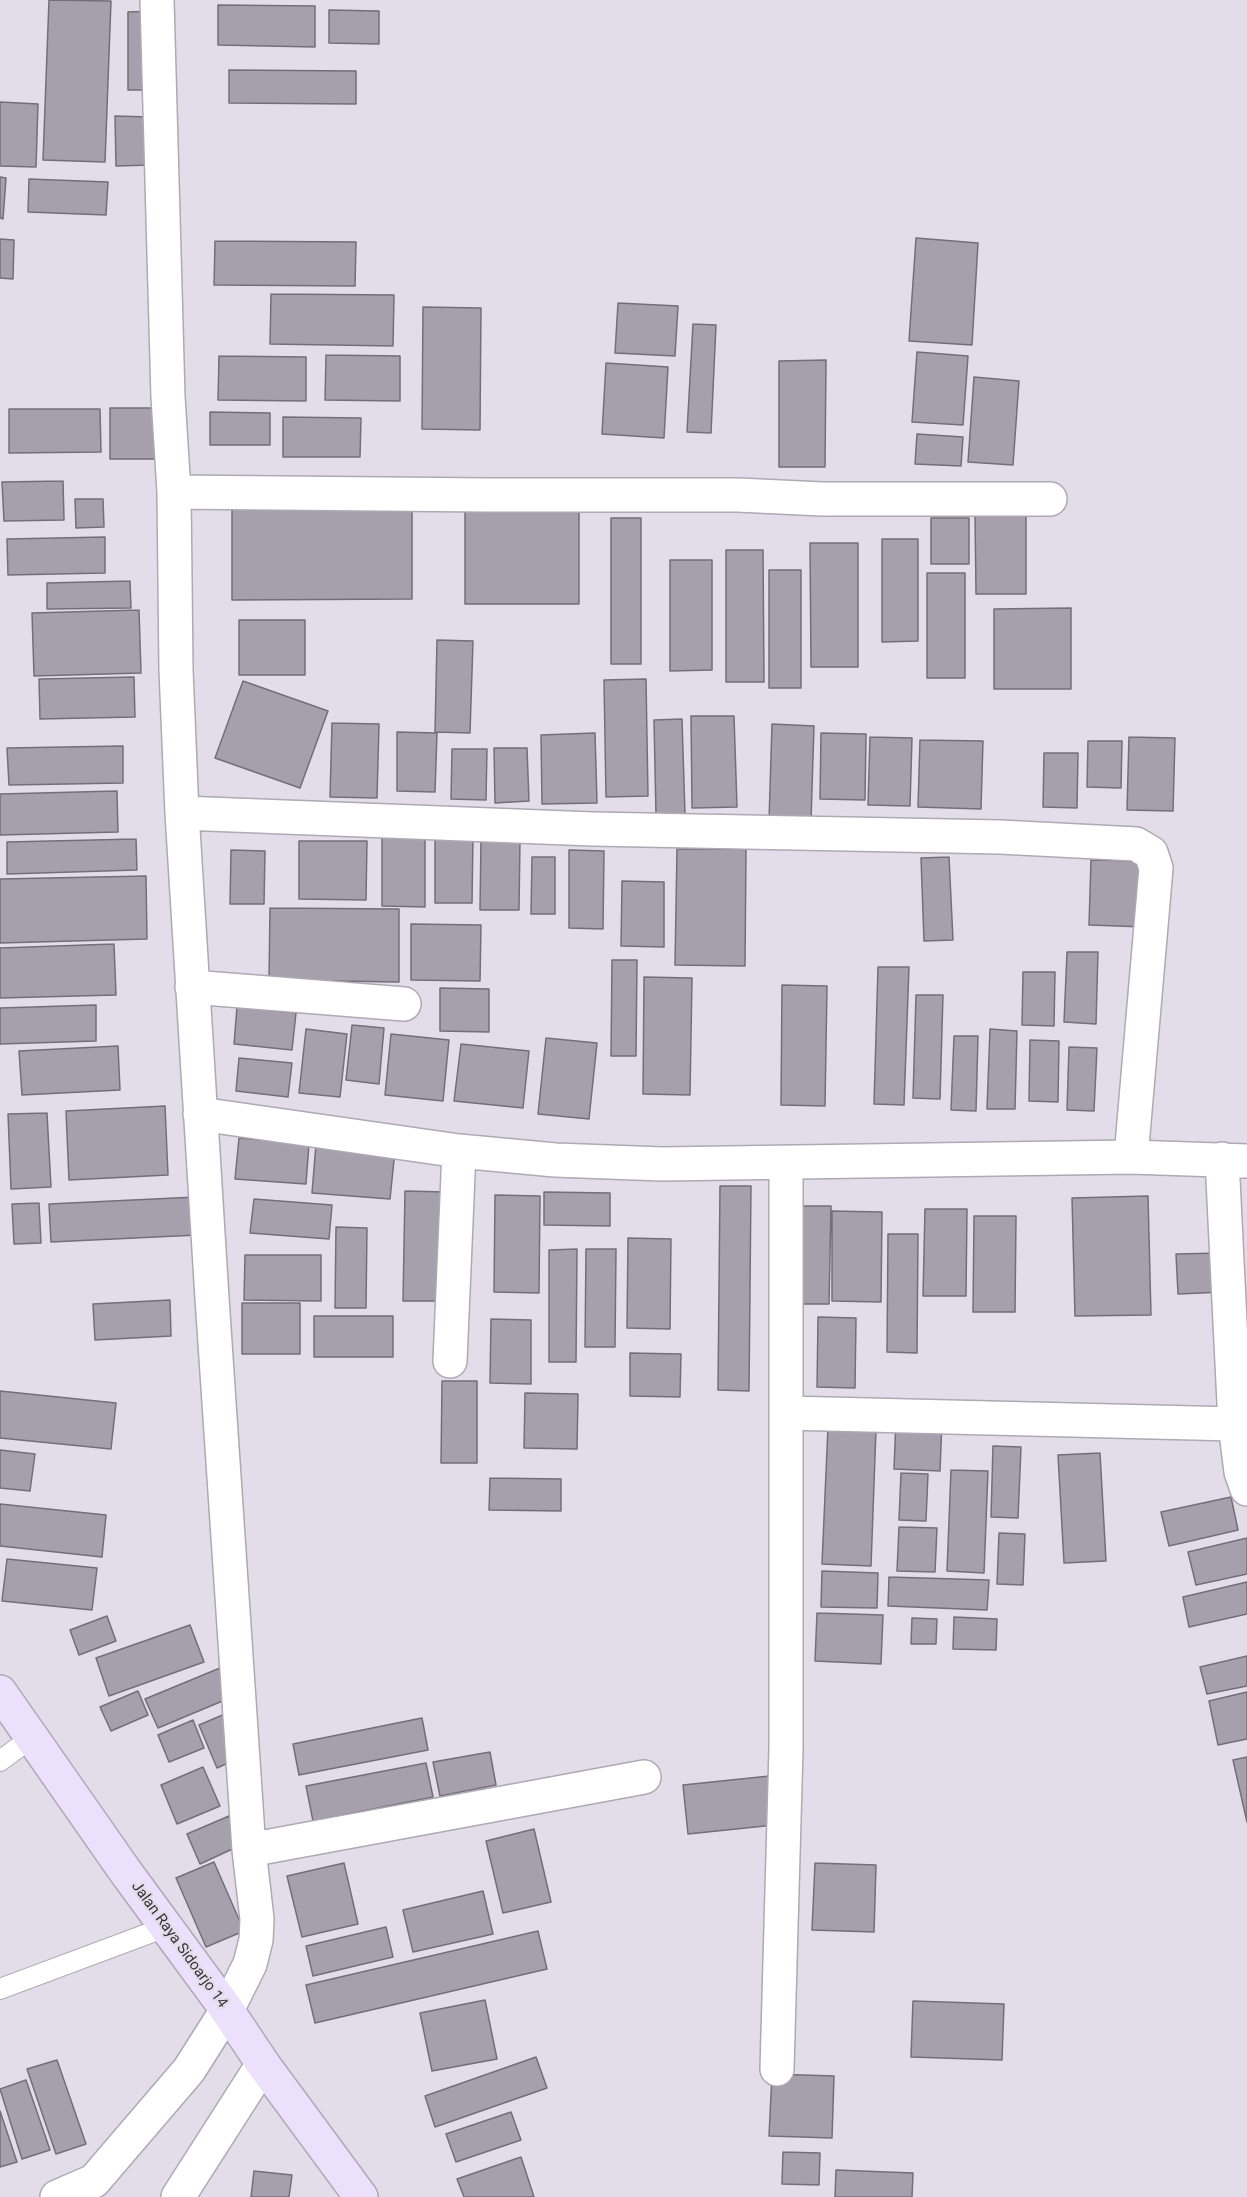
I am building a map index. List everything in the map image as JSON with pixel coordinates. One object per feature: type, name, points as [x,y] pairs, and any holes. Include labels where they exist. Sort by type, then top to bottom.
[{"type":"main road","name":"Jalan Raya Sidoarjo 14","points":[[0,1692],[263,2064],[361,2197]]},
{"type":"street","points":[[57,2197],[103,2189],[189,2070],[227,2010],[250,1964],[256,1940],[257,1919],[249,1850],[182,813],[176,670],[174,492],[168,397],[157,0]]},
{"type":"street","points":[[174,492],[738,495],[822,499],[1050,499]]},
{"type":"street","points":[[182,813],[593,829],[1000,837],[1136,844],[1151,853],[1156,868],[1131,1157]]},
{"type":"street","points":[[192,987],[404,1004]]},
{"type":"street","points":[[201,1114],[459,1151],[555,1160],[662,1164],[1131,1157],[1234,1160],[1235,1424],[1241,1472],[1247,1489]]},
{"type":"street","points":[[450,1361],[459,1151]]},
{"type":"street","points":[[777,2069],[786,1749],[786,1163]]},
{"type":"street","points":[[786,1413],[1235,1424]]},
{"type":"street","points":[[249,1850],[644,1778]]},
{"type":"street","points":[[178,2197],[263,2064]]},
{"type":"lane","points":[[0,1761],[31,1738]]},
{"type":"lane","points":[[0,1989],[166,1927]]},
{"type":"building","points":[[49,0],[111,1],[105,162],[43,160]]},
{"type":"building","points":[[218,5],[315,6],[315,47],[218,45]]},
{"type":"building","points":[[329,10],[379,11],[379,44],[329,43]]},
{"type":"building","points":[[156,11],[157,90],[128,90],[128,12]]},
{"type":"building","points":[[229,70],[356,71],[356,104],[229,103]]},
{"type":"building","points":[[0,102],[38,104],[36,167],[0,166]]},
{"type":"building","points":[[115,116],[150,117],[151,165],[116,166]]},
{"type":"building","points":[[0,177],[6,178],[3,219],[0,218]]},
{"type":"building","points":[[29,179],[108,182],[106,215],[28,212]]},
{"type":"building","points":[[916,238],[978,243],[972,345],[909,341]]},
{"type":"building","points":[[0,239],[14,240],[13,279],[0,278]]},
{"type":"building","points":[[215,241],[356,242],[355,286],[214,285]]},
{"type":"building","points":[[271,294],[394,295],[393,346],[270,344]]},
{"type":"building","points":[[618,303],[678,306],[675,356],[615,353]]},
{"type":"building","points":[[423,307],[481,308],[480,430],[422,429]]},
{"type":"building","points":[[693,324],[716,325],[711,433],[687,432]]},
{"type":"building","points":[[917,352],[968,356],[963,425],[912,422]]},
{"type":"building","points":[[326,355],[400,356],[400,401],[325,400]]},
{"type":"building","points":[[219,356],[306,357],[306,401],[218,400]]},
{"type":"building","points":[[826,360],[825,467],[779,467],[779,361]]},
{"type":"building","points":[[606,363],[668,367],[664,438],[602,434]]},
{"type":"building","points":[[974,377],[1019,381],[1013,465],[968,462]]},
{"type":"building","points":[[110,408],[158,408],[159,459],[110,459]]},
{"type":"building","points":[[9,409],[100,409],[101,452],[9,453]]},
{"type":"building","points":[[210,412],[270,413],[270,445],[210,445]]},
{"type":"building","points":[[283,417],[361,418],[360,457],[283,457]]},
{"type":"building","points":[[917,434],[963,437],[961,466],[915,464]]},
{"type":"building","points":[[63,481],[64,520],[4,521],[2,482]]},
{"type":"building","points":[[232,495],[412,495],[412,599],[232,600]]},
{"type":"building","points":[[75,499],[103,499],[104,527],[76,528]]},
{"type":"building","points":[[465,507],[579,507],[579,604],[465,604]]},
{"type":"building","points":[[1026,514],[1026,594],[976,594],[975,515]]},
{"type":"building","points":[[611,518],[641,518],[641,664],[611,664]]},
{"type":"building","points":[[931,518],[969,518],[969,564],[931,564]]},
{"type":"building","points":[[105,537],[105,573],[8,575],[7,539]]},
{"type":"building","points":[[882,539],[918,539],[918,641],[882,642]]},
{"type":"building","points":[[810,543],[858,543],[858,667],[811,667]]},
{"type":"building","points":[[726,550],[763,550],[764,682],[726,682]]},
{"type":"building","points":[[670,560],[712,560],[712,670],[670,671]]},
{"type":"building","points":[[769,570],[801,570],[801,688],[769,688]]},
{"type":"building","points":[[927,573],[965,573],[965,678],[927,678]]},
{"type":"building","points":[[130,581],[131,608],[47,609],[47,583]]},
{"type":"building","points":[[1071,608],[1071,689],[994,689],[994,609]]},
{"type":"building","points":[[139,610],[141,673],[34,676],[32,613]]},
{"type":"building","points":[[239,620],[305,620],[305,675],[239,675]]},
{"type":"building","points":[[437,640],[473,641],[470,733],[435,732]]},
{"type":"building","points":[[134,677],[135,717],[40,719],[39,679]]},
{"type":"building","points":[[646,679],[648,796],[606,797],[604,680]]},
{"type":"building","points":[[243,681],[328,711],[300,788],[215,758]]},
{"type":"building","points":[[691,716],[734,716],[737,807],[692,808]]},
{"type":"building","points":[[682,719],[685,815],[656,816],[654,720]]},
{"type":"building","points":[[332,723],[379,724],[377,798],[330,797]]},
{"type":"building","points":[[772,724],[814,726],[811,821],[769,821]]},
{"type":"building","points":[[397,732],[437,733],[435,792],[397,791]]},
{"type":"building","points":[[595,733],[597,803],[542,804],[541,735]]},
{"type":"building","points":[[821,733],[866,734],[865,800],[820,799]]},
{"type":"building","points":[[870,737],[912,738],[910,806],[868,805]]},
{"type":"building","points":[[1129,737],[1175,738],[1173,811],[1127,810]]},
{"type":"building","points":[[920,740],[983,741],[981,809],[918,807]]},
{"type":"building","points":[[1088,741],[1122,741],[1121,788],[1087,787]]},
{"type":"building","points":[[123,746],[123,783],[9,785],[7,748]]},
{"type":"building","points":[[494,748],[527,748],[529,801],[495,803]]},
{"type":"building","points":[[452,749],[487,749],[486,800],[451,799]]},
{"type":"building","points":[[1044,753],[1078,753],[1077,808],[1043,807]]},
{"type":"building","points":[[117,791],[118,832],[0,835],[0,794]]},
{"type":"building","points":[[382,827],[425,827],[425,907],[382,906]]},
{"type":"building","points":[[435,837],[473,837],[472,903],[435,903]]},
{"type":"building","points":[[136,839],[137,870],[7,874],[7,842]]},
{"type":"building","points":[[481,839],[520,839],[519,910],[480,910]]},
{"type":"building","points":[[299,841],[367,841],[366,900],[299,899]]},
{"type":"building","points":[[677,849],[746,849],[745,966],[675,965]]},
{"type":"building","points":[[231,850],[265,851],[264,904],[230,904]]},
{"type":"building","points":[[569,850],[604,851],[603,929],[569,928]]},
{"type":"building","points":[[532,857],[555,857],[555,914],[531,914]]},
{"type":"building","points":[[949,857],[953,940],[924,941],[921,858]]},
{"type":"building","points":[[1091,860],[1147,861],[1145,927],[1089,925]]},
{"type":"building","points":[[146,876],[147,939],[0,943],[0,879]]},
{"type":"building","points":[[622,881],[664,882],[664,947],[621,946]]},
{"type":"building","points":[[270,908],[399,909],[399,982],[269,980]]},
{"type":"building","points":[[411,924],[481,925],[480,981],[411,980]]},
{"type":"building","points":[[114,944],[116,995],[0,998],[0,948]]},
{"type":"building","points":[[1067,952],[1098,952],[1096,1024],[1064,1022]]},
{"type":"building","points":[[612,960],[637,960],[636,1056],[611,1056]]},
{"type":"building","points":[[878,967],[909,967],[904,1105],[874,1104]]},
{"type":"building","points":[[1023,972],[1055,972],[1054,1026],[1022,1025]]},
{"type":"building","points":[[644,977],[692,978],[690,1095],[643,1094]]},
{"type":"building","points":[[782,985],[827,986],[825,1106],[781,1105]]},
{"type":"building","points":[[440,988],[489,989],[489,1032],[440,1031]]},
{"type":"building","points":[[916,995],[943,995],[940,1099],[913,1098]]},
{"type":"building","points":[[96,1005],[96,1041],[0,1044],[0,1008]]},
{"type":"building","points":[[237,1007],[296,1013],[292,1050],[234,1044]]},
{"type":"building","points":[[352,1025],[384,1028],[379,1084],[346,1080]]},
{"type":"building","points":[[306,1029],[347,1034],[340,1097],[299,1093]]},
{"type":"building","points":[[990,1029],[1017,1031],[1015,1109],[987,1109]]},
{"type":"building","points":[[391,1034],[449,1040],[443,1101],[385,1095]]},
{"type":"building","points":[[954,1036],[978,1036],[976,1111],[951,1110]]},
{"type":"building","points":[[546,1038],[597,1043],[589,1119],[538,1114]]},
{"type":"building","points":[[1030,1040],[1059,1041],[1058,1102],[1029,1101]]},
{"type":"building","points":[[461,1044],[529,1051],[523,1108],[454,1101]]},
{"type":"building","points":[[118,1046],[120,1090],[22,1095],[19,1051]]},
{"type":"building","points":[[1069,1047],[1097,1048],[1094,1111],[1067,1110]]},
{"type":"building","points":[[239,1058],[292,1063],[288,1097],[236,1091]]},
{"type":"building","points":[[165,1106],[168,1175],[69,1180],[66,1111]]},
{"type":"building","points":[[47,1113],[51,1187],[11,1189],[8,1114]]},
{"type":"building","points":[[239,1138],[309,1144],[306,1184],[235,1179]]},
{"type":"building","points":[[316,1144],[395,1150],[390,1199],[312,1193]]},
{"type":"building","points":[[720,1186],[751,1186],[749,1391],[718,1390]]},
{"type":"building","points":[[405,1191],[447,1192],[444,1301],[403,1301]]},
{"type":"building","points":[[544,1192],[610,1193],[610,1226],[544,1225]]},
{"type":"building","points":[[495,1195],[540,1196],[539,1293],[494,1292]]},
{"type":"building","points":[[1148,1196],[1151,1315],[1075,1316],[1072,1198]]},
{"type":"building","points":[[196,1197],[198,1235],[51,1242],[49,1204]]},
{"type":"building","points":[[254,1199],[332,1205],[329,1239],[250,1233]]},
{"type":"building","points":[[39,1203],[41,1243],[14,1244],[12,1204]]},
{"type":"building","points":[[791,1206],[831,1206],[829,1304],[790,1304]]},
{"type":"building","points":[[925,1209],[967,1209],[966,1296],[923,1296]]},
{"type":"building","points":[[832,1211],[882,1212],[881,1302],[832,1301]]},
{"type":"building","points":[[974,1216],[1016,1216],[1015,1312],[973,1312]]},
{"type":"building","points":[[336,1227],[367,1228],[366,1308],[335,1308]]},
{"type":"building","points":[[888,1234],[918,1234],[917,1353],[887,1352]]},
{"type":"building","points":[[628,1238],[671,1239],[670,1329],[627,1328]]},
{"type":"building","points":[[577,1249],[576,1362],[549,1362],[549,1250]]},
{"type":"building","points":[[586,1249],[616,1249],[615,1347],[585,1347]]},
{"type":"building","points":[[1223,1253],[1224,1292],[1178,1294],[1176,1254]]},
{"type":"building","points":[[245,1255],[321,1255],[321,1301],[244,1300]]},
{"type":"building","points":[[170,1300],[171,1336],[95,1340],[93,1304]]},
{"type":"building","points":[[242,1303],[300,1303],[300,1354],[242,1354]]},
{"type":"building","points":[[314,1316],[393,1316],[393,1357],[314,1357]]},
{"type":"building","points":[[818,1317],[856,1318],[855,1388],[817,1387]]},
{"type":"building","points":[[491,1319],[531,1320],[531,1384],[490,1383]]},
{"type":"building","points":[[630,1353],[681,1354],[680,1397],[630,1396]]},
{"type":"building","points":[[442,1381],[477,1381],[477,1463],[441,1463]]},
{"type":"building","points":[[0,1391],[116,1403],[111,1449],[0,1438]]},
{"type":"building","points":[[525,1393],[578,1394],[577,1449],[524,1448]]},
{"type":"building","points":[[896,1419],[942,1420],[940,1471],[894,1469]]},
{"type":"building","points":[[828,1427],[876,1429],[871,1566],[822,1564]]},
{"type":"building","points":[[993,1446],[1021,1447],[1018,1518],[991,1517]]},
{"type":"building","points":[[0,1450],[35,1454],[30,1491],[0,1488]]},
{"type":"building","points":[[1100,1453],[1106,1561],[1064,1563],[1058,1455]]},
{"type":"building","points":[[951,1470],[988,1471],[984,1573],[947,1571]]},
{"type":"building","points":[[901,1473],[928,1474],[926,1521],[899,1520]]},
{"type":"building","points":[[490,1478],[561,1479],[561,1511],[489,1510]]},
{"type":"building","points":[[1231,1497],[1238,1530],[1169,1546],[1161,1512]]},
{"type":"building","points":[[0,1504],[106,1515],[102,1557],[0,1546]]},
{"type":"building","points":[[899,1527],[937,1528],[935,1572],[897,1571]]},
{"type":"building","points":[[999,1533],[1025,1534],[1023,1585],[997,1584]]},
{"type":"building","points":[[1247,1538],[1247,1574],[1196,1585],[1188,1552]]},
{"type":"building","points":[[7,1559],[97,1568],[92,1610],[2,1601]]},
{"type":"building","points":[[822,1571],[878,1573],[877,1608],[821,1607]]},
{"type":"building","points":[[889,1577],[989,1580],[987,1610],[888,1606]]},
{"type":"building","points":[[1247,1582],[1247,1614],[1189,1627],[1183,1597]]},
{"type":"building","points":[[817,1613],[883,1615],[881,1664],[815,1661]]},
{"type":"building","points":[[107,1616],[116,1641],[79,1655],[70,1630]]},
{"type":"building","points":[[954,1617],[997,1619],[996,1650],[953,1649]]},
{"type":"building","points":[[912,1618],[937,1619],[936,1644],[911,1644]]},
{"type":"building","points":[[190,1625],[204,1662],[109,1696],[96,1658]]},
{"type":"building","points":[[1247,1656],[1247,1686],[1207,1694],[1200,1667]]},
{"type":"building","points":[[220,1668],[232,1697],[158,1728],[145,1699]]},
{"type":"building","points":[[138,1691],[148,1715],[111,1731],[100,1707]]},
{"type":"building","points":[[1247,1692],[1247,1739],[1218,1745],[1209,1701]]},
{"type":"building","points":[[225,1714],[243,1756],[217,1768],[199,1725]]},
{"type":"building","points":[[422,1718],[428,1750],[299,1775],[293,1744]]},
{"type":"building","points":[[193,1720],[204,1748],[169,1762],[158,1735]]},
{"type":"building","points":[[490,1752],[496,1785],[440,1796],[433,1762]]},
{"type":"building","points":[[1247,1757],[1247,1822],[1233,1760]]},
{"type":"building","points":[[426,1763],[433,1797],[313,1821],[306,1786]]},
{"type":"building","points":[[203,1767],[220,1806],[177,1824],[161,1785]]},
{"type":"building","points":[[779,1775],[784,1824],[688,1834],[683,1785]]},
{"type":"building","points":[[229,1816],[241,1845],[200,1864],[187,1834]]},
{"type":"building","points":[[534,1829],[551,1902],[503,1913],[486,1841]]},
{"type":"building","points":[[214,1862],[244,1931],[206,1947],[176,1878]]},
{"type":"building","points":[[344,1863],[358,1924],[302,1937],[287,1876]]},
{"type":"building","points":[[815,1863],[876,1865],[874,1932],[812,1930]]},
{"type":"building","points":[[483,1891],[493,1934],[413,1952],[403,1910]]},
{"type":"building","points":[[386,1927],[393,1957],[313,1976],[306,1946]]},
{"type":"building","points":[[538,1931],[547,1969],[315,2023],[306,1985]]},
{"type":"building","points":[[485,2000],[497,2059],[432,2071],[420,2013]]},
{"type":"building","points":[[913,2001],[1004,2004],[1002,2060],[911,2057]]},
{"type":"building","points":[[536,2057],[547,2088],[435,2127],[425,2096]]},
{"type":"building","points":[[57,2060],[86,2144],[56,2154],[27,2069]]},
{"type":"building","points":[[772,2074],[834,2076],[832,2138],[769,2136]]},
{"type":"building","points":[[26,2080],[50,2150],[22,2159],[0,2089]]},
{"type":"building","points":[[0,2111],[17,2162],[0,2167]]},
{"type":"building","points":[[511,2112],[521,2140],[456,2162],[446,2134]]},
{"type":"building","points":[[783,2152],[820,2153],[819,2185],[782,2184]]},
{"type":"building","points":[[521,2157],[534,2197],[464,2197],[457,2179]]},
{"type":"building","points":[[836,2170],[913,2173],[912,2197],[835,2197]]},
{"type":"building","points":[[254,2171],[292,2175],[289,2197],[251,2197]]}]
